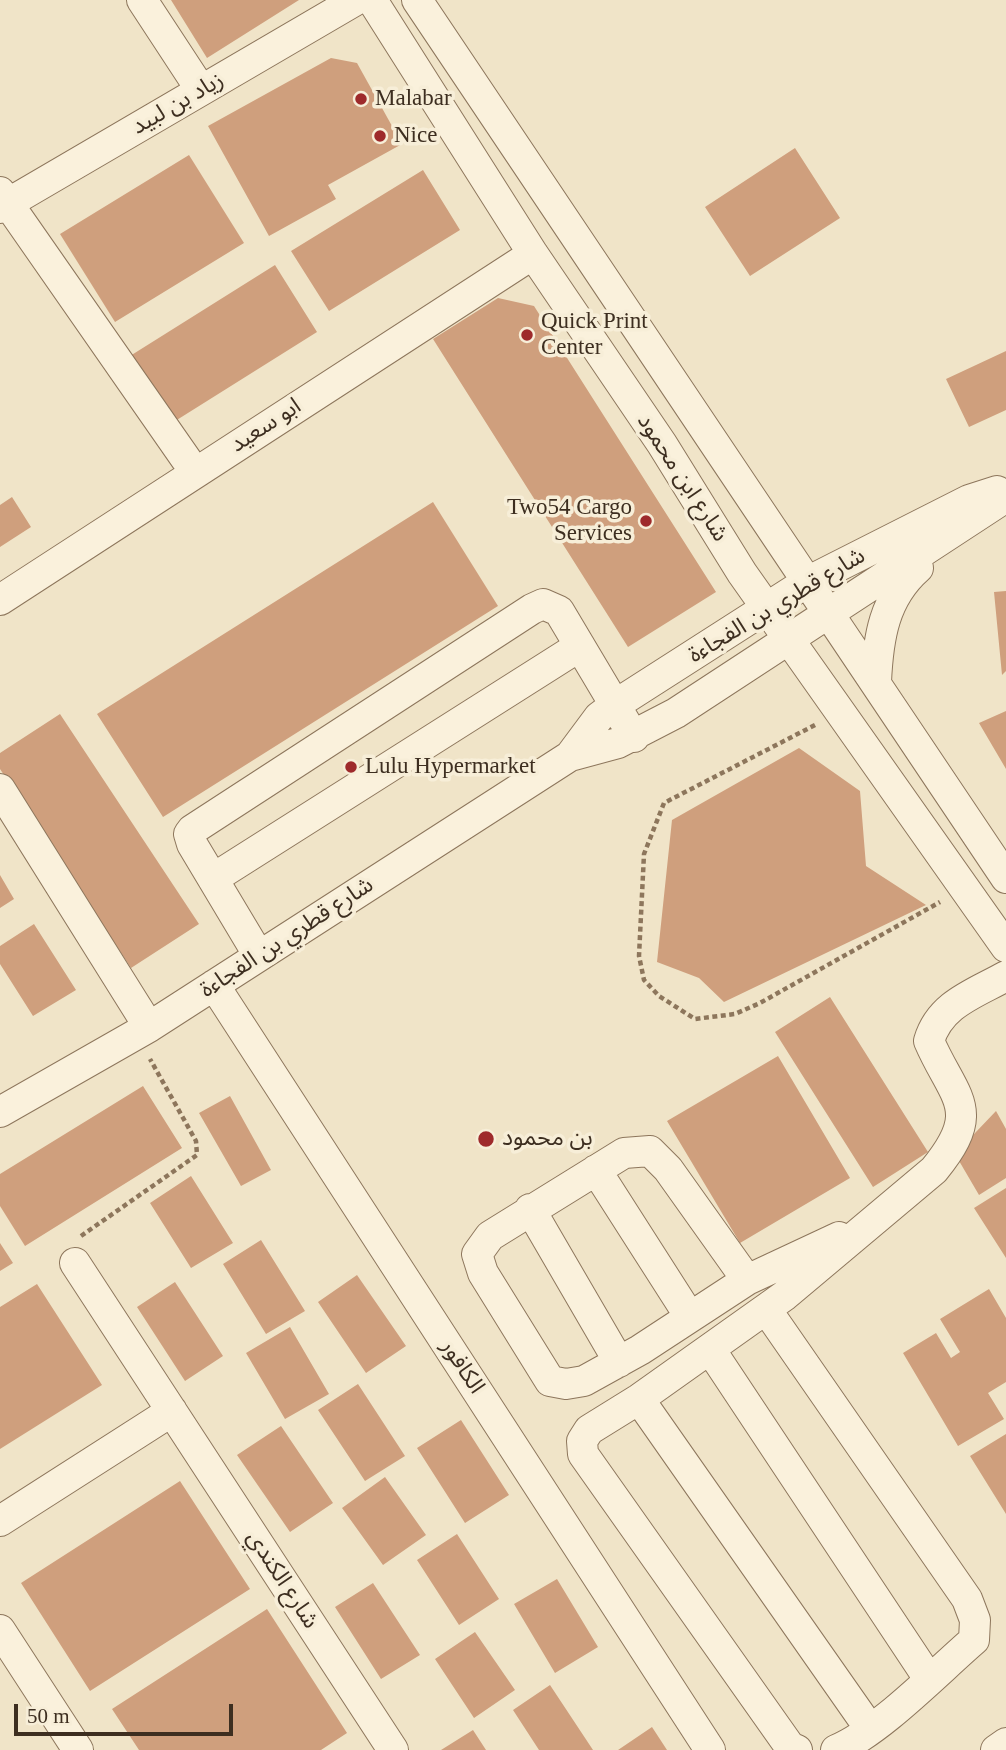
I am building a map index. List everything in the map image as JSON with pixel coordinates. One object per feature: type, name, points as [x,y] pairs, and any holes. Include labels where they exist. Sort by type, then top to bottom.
[{"type":"street","points":[[142,0],[201,90]]},
{"type":"street","name":"زياد بن لبيد","points":[[3,201],[356,0]]},
{"type":"street","name":"شارع ابن محمود","points":[[372,0],[533,254],[662,444],[766,608],[1006,947]]},
{"type":"street","name":"شارع ابن محمود","points":[[417,0],[1006,878]]},
{"type":"street","points":[[3,201],[195,472]]},
{"type":"street","name":"ابو سعيد","points":[[0,600],[533,254]]},
{"type":"street","name":"شارع قطري بن الفجاءة","points":[[0,1112],[143,1030],[570,756],[599,718],[615,705],[807,582],[969,500],[1006,489]]},
{"type":"street","name":"شارع قطري بن الفجاءة","points":[[570,756],[606,748],[634,737],[676,713],[1006,497]]},
{"type":"street","points":[[876,682],[877,647],[891,602],[906,578],[966,525]]},
{"type":"street","points":[[259,956],[192,844],[189,834],[192,830],[524,613],[543,604],[551,605],[559,611],[634,737]]},
{"type":"street","points":[[214,878],[580,646]]},
{"type":"street","points":[[0,789],[143,1030]]},
{"type":"street","points":[[797,1750],[790,1747],[583,1454],[582,1441],[589,1430],[650,1391],[766,1309],[934,1170],[949,1152],[962,1122],[961,1101],[955,1086],[939,1063],[929,1041],[935,1021],[953,1006],[1006,976]]},
{"type":"street","name":"الكافور","points":[[214,985],[710,1750]]},
{"type":"street","points":[[747,1280],[668,1169],[650,1150],[624,1153],[530,1209],[490,1236],[477,1254],[483,1273],[550,1381],[566,1384],[584,1381],[630,1356],[747,1280],[876,1220]]},
{"type":"street","points":[[596,1170],[690,1317]]},
{"type":"street","points":[[530,1209],[630,1356],[650,1391],[870,1729]]},
{"type":"street","name":"شارع الكندي","points":[[75,1263],[393,1750]]},
{"type":"street","points":[[766,1309],[967,1600],[975,1620],[974,1640],[870,1729],[851,1744],[836,1750]]},
{"type":"street","points":[[710,1349],[929,1679]]},
{"type":"street","points":[[0,1521],[172,1410]]},
{"type":"street","points":[[0,1630],[78,1750]]},
{"type":"street","points":[[996,1750],[1006,1742]]},
{"type":"path","points":[[841,712],[684,789],[664,803],[644,855],[639,956],[644,980],[659,996],[695,1019],[735,1014],[966,888]]},
{"type":"path","points":[[75,1263],[70,1244],[192,1161],[199,1147],[143,1030]]},
{"type":"building","points":[[171,0],[299,0],[207,58]]},
{"type":"building","points":[[331,58],[357,63],[402,144],[328,185],[336,199],[269,236],[208,126]]},
{"type":"building","points":[[795,148],[840,218],[750,276],[705,207]]},
{"type":"building","points":[[189,155],[244,243],[115,322],[60,234]]},
{"type":"building","points":[[423,170],[460,230],[329,311],[291,251]]},
{"type":"building","points":[[275,265],[317,332],[172,423],[130,356]]},
{"type":"building","points":[[498,298],[534,306],[716,592],[628,647],[433,339]]},
{"type":"building","points":[[1006,351],[1006,410],[969,427],[946,379]]},
{"type":"building","points":[[12,497],[31,527],[0,547],[0,505]]},
{"type":"building","points":[[433,502],[498,606],[163,817],[97,714]]},
{"type":"building","points":[[1006,591],[1006,671],[1002,675],[994,592]]},
{"type":"building","points":[[1006,711],[1006,769],[979,723]]},
{"type":"building","points":[[60,714],[199,924],[131,968],[0,769],[0,753]]},
{"type":"building","points":[[799,748],[860,791],[866,866],[926,905],[724,1002],[699,978],[657,962],[672,820]]},
{"type":"building","points":[[0,875],[14,899],[0,908]]},
{"type":"building","points":[[34,924],[76,990],[33,1016],[0,964],[0,946]]},
{"type":"building","points":[[830,997],[928,1152],[873,1187],[775,1032]]},
{"type":"building","points":[[778,1056],[850,1178],[740,1243],[667,1121]]},
{"type":"building","points":[[143,1086],[182,1148],[25,1246],[0,1206],[0,1174]]},
{"type":"building","points":[[230,1096],[271,1170],[241,1186],[199,1113]]},
{"type":"building","points":[[996,1111],[1006,1129],[1006,1178],[979,1195],[955,1154]]},
{"type":"building","points":[[191,1176],[233,1243],[191,1268],[150,1203]]},
{"type":"building","points":[[1006,1188],[1006,1258],[974,1208]]},
{"type":"building","points":[[261,1240],[305,1311],[266,1334],[223,1264]]},
{"type":"building","points":[[0,1243],[13,1263],[0,1271]]},
{"type":"building","points":[[357,1275],[406,1346],[366,1373],[318,1302]]},
{"type":"building","points":[[175,1282],[223,1356],[185,1381],[137,1307]]},
{"type":"building","points":[[37,1284],[102,1385],[0,1449],[0,1307]]},
{"type":"building","points":[[989,1289],[1006,1318],[1006,1382],[988,1393],[1004,1419],[958,1446],[903,1353],[936,1333],[951,1358],[960,1352],[940,1319]]},
{"type":"building","points":[[290,1327],[329,1394],[285,1419],[246,1353]]},
{"type":"building","points":[[358,1384],[405,1456],[365,1481],[318,1410]]},
{"type":"building","points":[[461,1420],[509,1495],[465,1523],[417,1448]]},
{"type":"building","points":[[281,1426],[333,1503],[290,1532],[237,1455]]},
{"type":"building","points":[[1006,1434],[1006,1514],[970,1456]]},
{"type":"building","points":[[385,1477],[426,1535],[383,1565],[342,1508]]},
{"type":"building","points":[[180,1481],[250,1589],[90,1691],[21,1583]]},
{"type":"building","points":[[457,1534],[499,1599],[459,1625],[417,1560]]},
{"type":"building","points":[[557,1579],[598,1647],[555,1673],[514,1604]]},
{"type":"building","points":[[373,1583],[420,1655],[381,1679],[335,1607]]},
{"type":"building","points":[[267,1609],[347,1733],[321,1750],[139,1750],[112,1709]]},
{"type":"building","points":[[475,1632],[515,1690],[474,1718],[435,1659]]},
{"type":"building","points":[[550,1685],[593,1750],[539,1750],[513,1710]]},
{"type":"building","points":[[652,1727],[667,1750],[618,1750]]},
{"type":"building","points":[[473,1730],[486,1750],[441,1750]]},
{"type":"place","name":"Malabar","points":[[361,99]]},
{"type":"place","name":"Nice","points":[[380,136]]},
{"type":"place","name":"Quick Print Center","points":[[527,335]]},
{"type":"place","name":"Two54 Cargo Services","points":[[646,521]]},
{"type":"place","name":"Lulu Hypermarket","points":[[351,767]]},
{"type":"place","name":"بن محمود","points":[[486,1139]]}]
